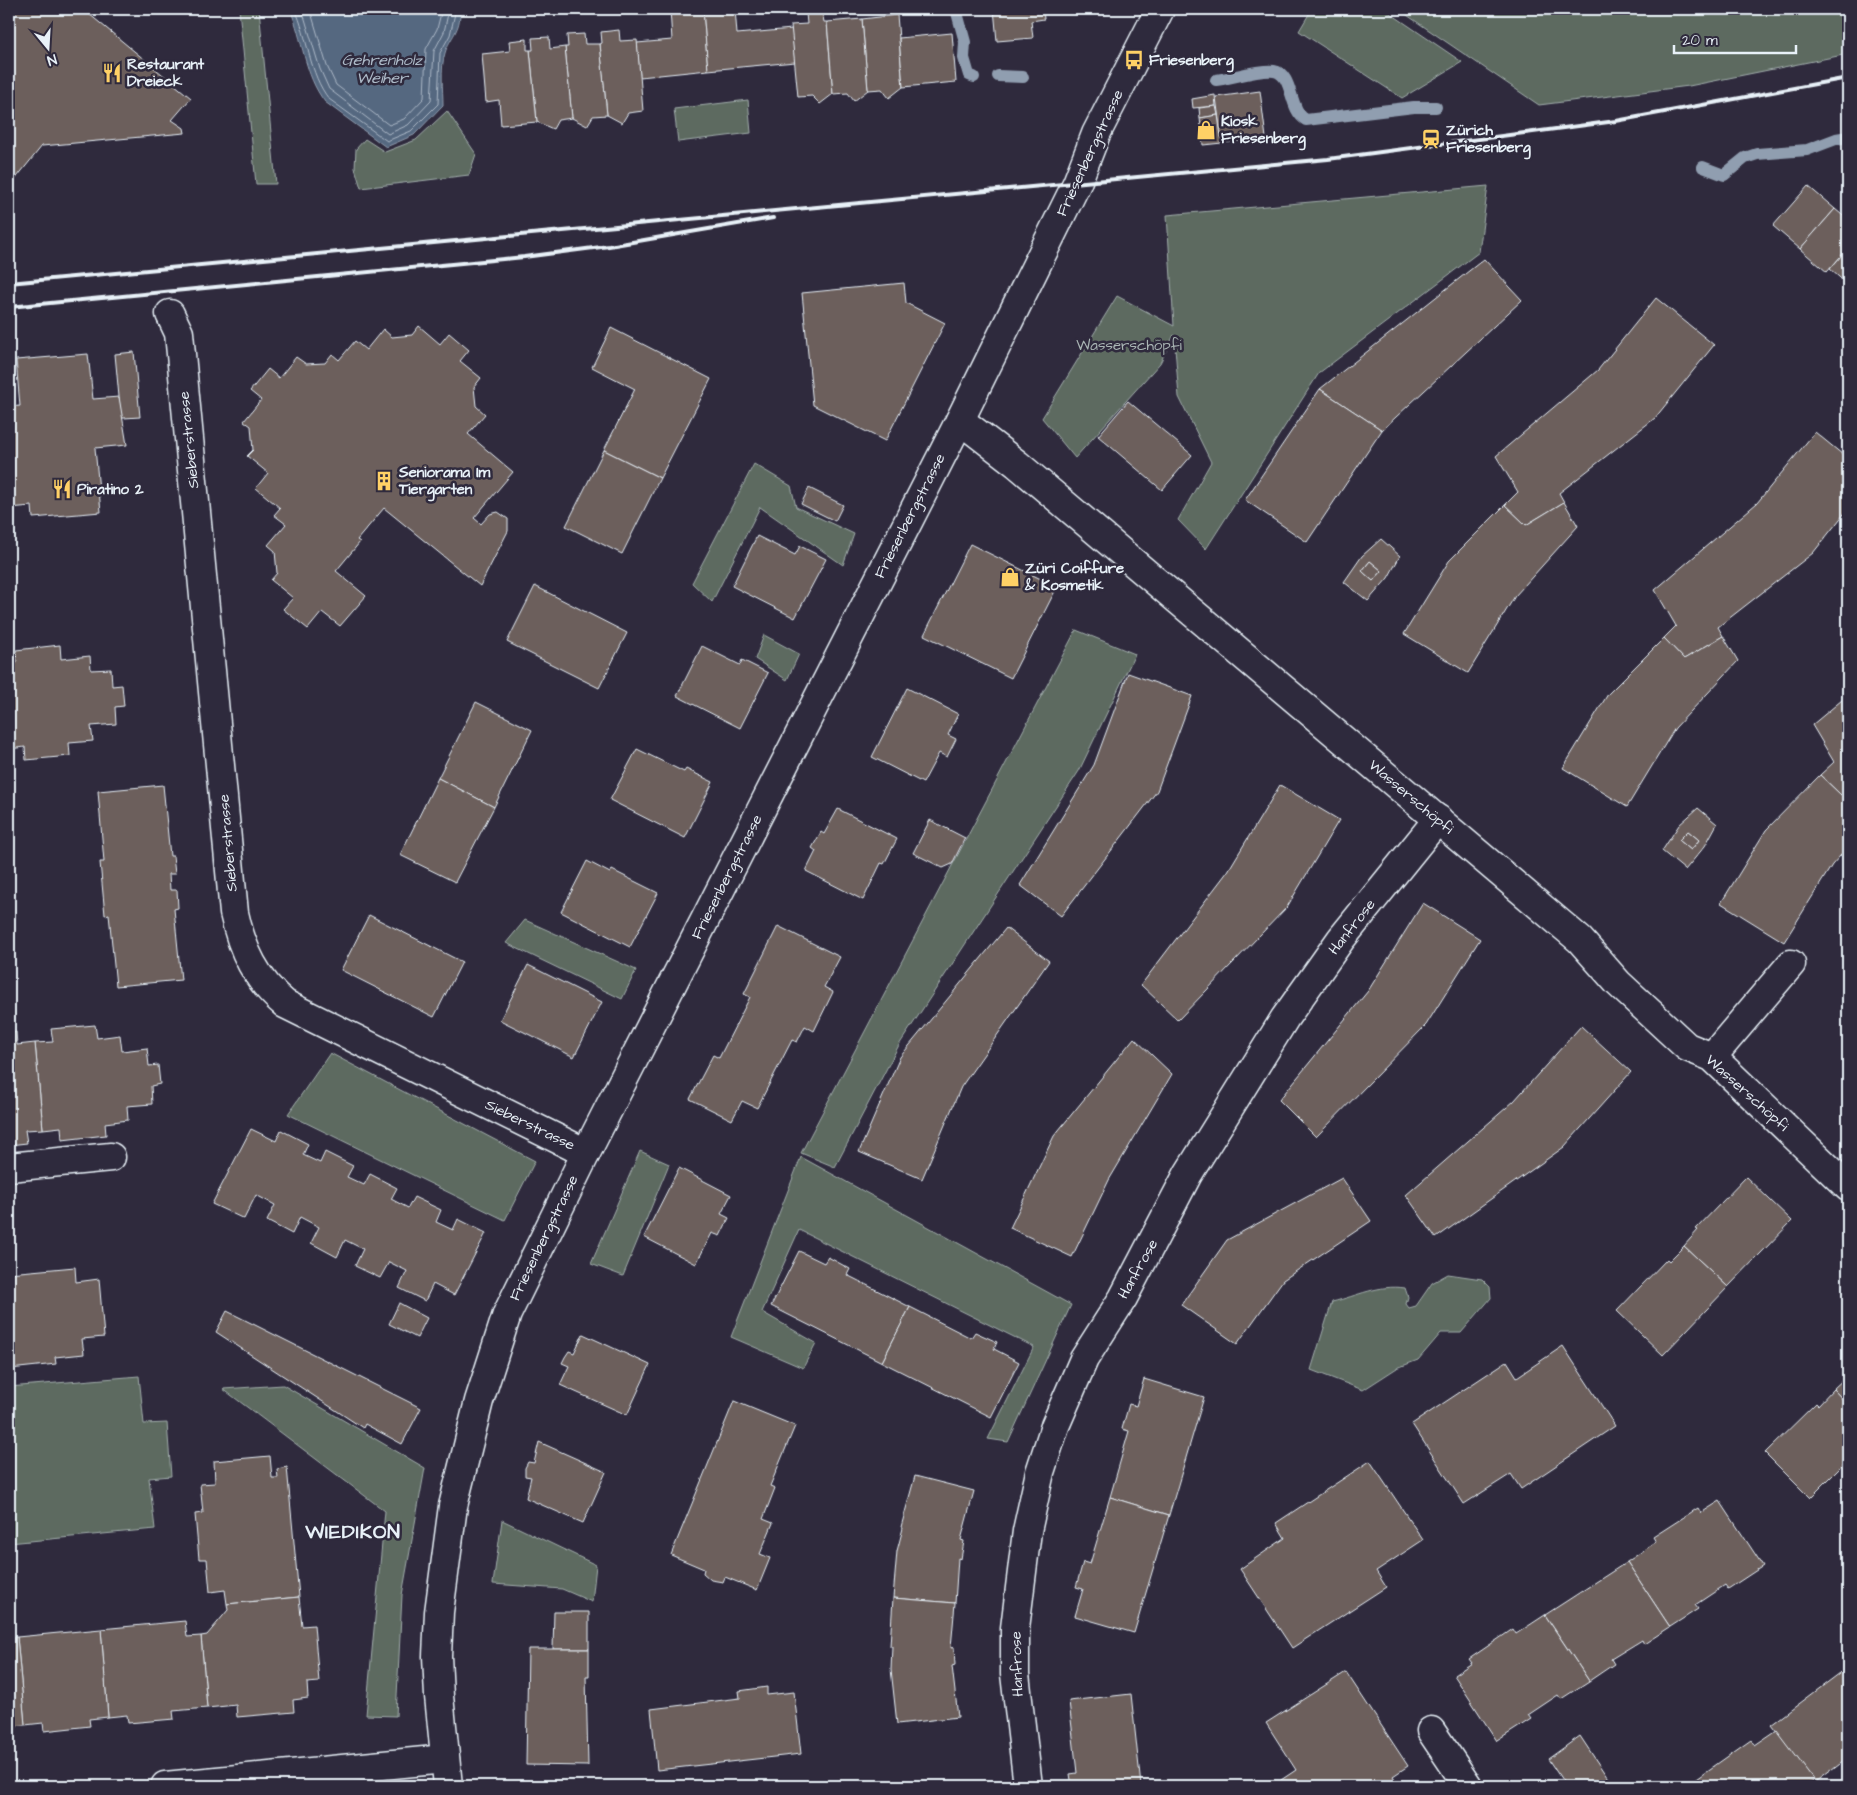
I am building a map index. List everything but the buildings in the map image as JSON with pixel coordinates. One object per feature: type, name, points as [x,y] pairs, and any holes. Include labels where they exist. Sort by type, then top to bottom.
[{"type":"street","name":"Friesenbergstrasse","points":[[448,1786],[437,1656],[439,1612],[453,1506],[469,1436],[490,1363],[507,1314],[586,1153],[960,420],[1077,183],[1096,134],[1160,9]]},
{"type":"street","name":"Sieberstrasse","points":[[174,324],[234,913],[246,954],[265,986],[285,1004],[586,1153]]},
{"type":"street","name":"Wasserschöpfi","points":[[960,420],[1017,464],[1148,578],[1438,819],[1580,940],[1618,983],[1687,1047],[1712,1057],[1848,1187]]},
{"type":"street","name":"Hanfrose","points":[[1028,1786],[1015,1674],[1015,1628],[1027,1531],[1040,1472],[1062,1409],[1084,1359],[1122,1298],[1188,1174],[1286,1018],[1341,939],[1438,819]]},
{"type":"street","points":[[1712,1057],[1791,964]]},
{"type":"street","points":[[9,1167],[111,1157]]},
{"type":"street","points":[[1431,1731],[1468,1786]]},
{"type":"street","points":[[165,1786],[445,1759]]},
{"type":"green space","points":[[239,9],[259,9],[276,184],[256,184]]},
{"type":"green space","points":[[1312,9],[1384,9],[1462,62],[1402,98],[1299,31]]},
{"type":"green space","points":[[1398,9],[1848,9],[1848,54],[1689,86],[1539,105]]},
{"type":"green space","points":[[748,100],[751,133],[678,142],[674,109]]},
{"type":"green space","points":[[447,111],[476,154],[469,175],[361,188],[355,168],[356,149],[365,139],[385,152],[416,140]]},
{"type":"green space","points":[[1488,186],[1479,252],[1319,373],[1206,549],[1178,520],[1211,462],[1179,397],[1174,335],[1160,363],[1075,458],[1042,418],[1117,296],[1174,326],[1167,215]]},
{"type":"green space","points":[[754,464],[791,486],[796,507],[854,534],[843,565],[760,507],[712,602],[692,583]]},
{"type":"green space","points":[[1076,630],[1135,654],[1079,771],[899,1045],[835,1167],[801,1153]]},
{"type":"green space","points":[[764,635],[799,654],[787,680],[755,659]]},
{"type":"green space","points":[[525,920],[636,970],[622,999],[506,943]]},
{"type":"green space","points":[[330,1053],[535,1161],[505,1220],[288,1114]]},
{"type":"green space","points":[[640,1151],[669,1164],[623,1276],[591,1264]]},
{"type":"green space","points":[[801,1157],[1071,1305],[1008,1442],[988,1439],[1034,1347],[799,1230],[762,1312],[816,1343],[803,1368],[731,1337]]},
{"type":"green space","points":[[1448,1274],[1482,1279],[1490,1287],[1491,1298],[1461,1333],[1441,1333],[1418,1360],[1397,1368],[1363,1390],[1311,1370],[1332,1302],[1368,1291],[1395,1287],[1405,1288],[1408,1297],[1406,1304],[1409,1308],[1416,1306],[1432,1283]]},
{"type":"green space","points":[[139,1376],[144,1424],[167,1423],[171,1476],[149,1478],[155,1529],[9,1543],[9,1387]]},
{"type":"green space","points":[[283,1385],[425,1468],[402,1595],[396,1716],[366,1715],[385,1511],[223,1389]]},
{"type":"green space","points":[[502,1520],[596,1565],[592,1602],[562,1589],[493,1584]]},
{"type":"water","name":"Gehrenholz Weiher","points":[[290,9],[460,9],[459,23],[443,59],[443,105],[414,135],[386,147],[325,102],[312,80]]},
{"type":"waterway","points":[[956,9],[965,42],[964,58],[969,75],[974,77]]},
{"type":"waterway","points":[[1216,80],[1261,71],[1274,71],[1285,79],[1296,109],[1306,120],[1414,107],[1436,107]]},
{"type":"waterway","points":[[998,76],[1023,77]]},
{"type":"waterway","points":[[1703,167],[1724,175],[1745,158],[1757,154],[1807,150],[1836,139],[1848,137]]},
{"type":"railway","points":[[9,283],[1328,159],[1616,121],[1848,78]]},
{"type":"railway","points":[[9,307],[524,257],[609,246],[773,218]]},
{"type":"place","name":"Friesenberg","points":[[1134,60]]},
{"type":"place","name":"Restaurant Dreieck","points":[[112,73]]},
{"type":"place","name":"Kiosk Friesenberg","points":[[1206,130]]},
{"type":"place","name":"Zürich Friesenberg","points":[[1431,139]]},
{"type":"place","name":"Seniorama Im Tiergarten","points":[[384,481]]},
{"type":"place","name":"Piratino 2","points":[[62,489]]},
{"type":"place","name":"Züri Coiffure & Kosmetik","points":[[1010,577]]},
{"type":"district","name":"WIEDIKON","points":[[353,1532]]}]
